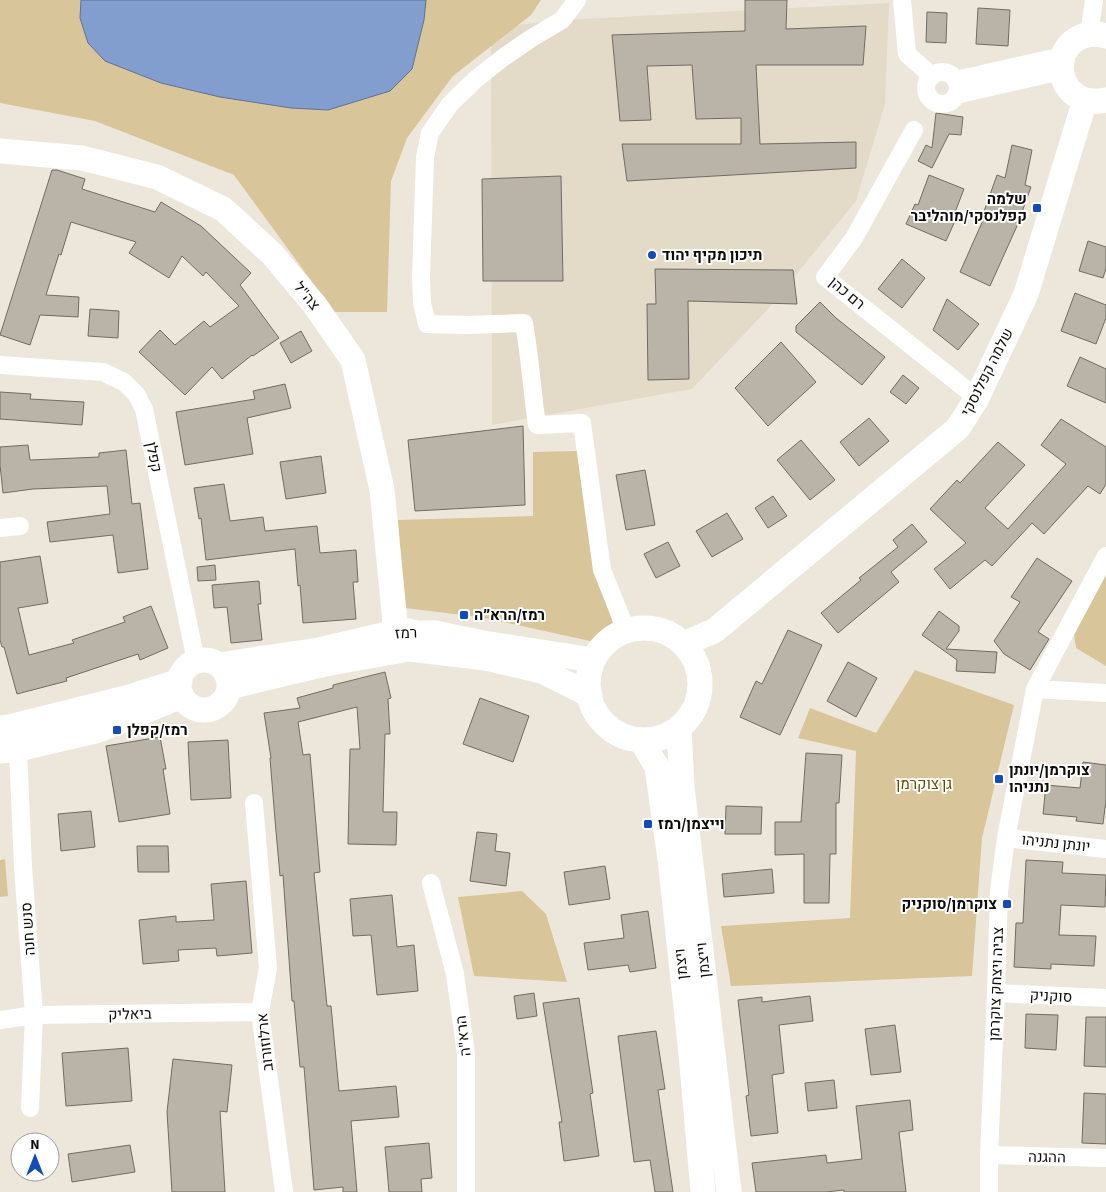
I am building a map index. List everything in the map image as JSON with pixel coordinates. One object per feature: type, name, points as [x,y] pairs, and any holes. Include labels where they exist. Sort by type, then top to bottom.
[{"type":"street","points":[[577,0],[562,20],[530,39],[476,79],[450,104],[430,134],[425,157],[421,278],[422,303],[427,324],[467,325],[524,322],[530,356],[531,385],[537,425],[582,423],[602,570],[627,632]]},
{"type":"street","points":[[902,0],[907,54],[932,76]]},
{"type":"street","points":[[1094,0],[1098,35],[1078,38],[1069,46],[1062,63],[1064,81],[1069,89],[1076,96],[1096,100]]},
{"type":"street","points":[[956,88],[1062,63]]},
{"type":"street","points":[[937,73],[948,73],[952,76],[956,88],[949,102],[944,104],[934,102],[926,89],[932,76],[937,73]]},
{"type":"street","name":"שלמה קפלנסקי","points":[[690,653],[958,428],[977,398],[1026,294],[1096,100]]},
{"type":"street","name":"רם כהן","points":[[914,130],[854,238],[825,277],[977,398]]},
{"type":"street","name":"צה\"ל","points":[[0,151],[82,158],[157,177],[223,209],[272,254],[314,304],[353,360],[382,490],[396,632]]},
{"type":"street","name":"קפלן","points":[[0,365],[103,372],[124,382],[136,394],[144,409],[208,663]]},
{"type":"street","points":[[0,528],[20,526]]},
{"type":"street","name":"צביה ויצחק צוקרמן","points":[[989,1192],[999,891],[1006,838],[1036,689],[1106,556]]},
{"type":"street","points":[[648,628],[674,636],[690,653],[700,678],[700,694],[688,720],[679,728],[668,735],[641,740],[625,737],[611,730],[599,717],[591,703],[588,686],[589,674],[593,660],[606,643],[620,634],[648,628]]},
{"type":"street","name":"רמז","points":[[208,663],[319,650],[396,632],[408,631],[435,633],[483,643],[593,660]]},
{"type":"street","name":"רמז","points":[[229,687],[325,664],[410,649],[486,658],[542,671],[590,695]]},
{"type":"street","points":[[208,663],[225,671],[229,687],[223,702],[209,709],[201,710],[187,703],[181,688],[185,669],[208,663]]},
{"type":"street","points":[[0,728],[126,698],[181,688]]},
{"type":"street","points":[[9,750],[98,730],[181,688]]},
{"type":"street","points":[[1036,689],[1106,692]]},
{"type":"street","name":"וייצמן","points":[[679,728],[682,787],[729,1192]]},
{"type":"street","name":"ויצמן","points":[[641,740],[657,767],[670,859],[691,1054],[703,1192]]},
{"type":"street","name":"סנש חנה","points":[[9,750],[23,867],[34,1015],[30,1108]]},
{"type":"street","name":"ארלוזורוב","points":[[254,803],[268,968],[260,1012],[284,1192]]},
{"type":"street","name":"יונתן נתניהו","points":[[1006,838],[1106,849]]},
{"type":"street","name":"הרא\"ה","points":[[431,882],[455,974],[466,1054],[466,1192]]},
{"type":"street","name":"סוקניק","points":[[996,993],[1106,998]]},
{"type":"street","name":"ביאליק","points":[[0,1020],[34,1015],[260,1012]]},
{"type":"street","name":"ההגנה","points":[[989,1155],[1106,1158]]},
{"type":"shaded area","name":"תיכון מקיף יהוד","points":[[889,3],[885,104],[856,201],[768,309],[692,389],[492,425],[491,28],[562,20]]},
{"type":"green space","points":[[0,0],[541,0],[531,15],[453,76],[407,138],[391,181],[387,312],[334,312],[234,175],[95,121],[0,103]]},
{"type":"green space","points":[[579,451],[594,569],[614,626],[590,641],[480,617],[405,608],[398,520],[533,516],[533,452]]},
{"type":"green space","points":[[1106,556],[1106,666],[1076,648],[1072,619]]},
{"type":"green space","name":"גן צוקרמן","points":[[915,670],[1014,705],[982,838],[972,976],[731,986],[721,926],[850,918],[856,751],[798,738],[810,708],[876,733]]},
{"type":"green space","points":[[5,859],[8,896],[0,897],[0,860]]},
{"type":"green space","points":[[522,891],[546,914],[567,982],[474,976],[458,897]]},
{"type":"water","points":[[81,0],[426,0],[424,20],[412,69],[390,91],[328,110],[291,108],[220,97],[161,83],[105,61],[88,43],[80,18]]},
{"type":"building","points":[[745,0],[787,0],[786,29],[866,26],[863,65],[756,65],[760,144],[856,142],[856,168],[627,181],[622,144],[741,144],[741,118],[696,119],[692,65],[647,66],[651,120],[620,121],[612,35],[745,31]]},
{"type":"building","points":[[978,8],[1010,10],[1008,46],[976,44]]},
{"type":"building","points":[[927,12],[947,13],[946,43],[926,42]]},
{"type":"building","points":[[936,113],[963,117],[961,135],[949,134],[932,168],[918,161],[926,145],[932,148]]},
{"type":"building","points":[[1012,145],[1032,150],[1025,185],[1031,187],[1017,226],[990,286],[960,272],[984,218],[982,217],[997,175],[1005,178]]},
{"type":"building","points":[[52,170],[85,179],[82,189],[155,212],[161,202],[201,226],[251,273],[240,285],[279,338],[252,355],[222,379],[212,367],[185,395],[139,352],[160,330],[175,345],[204,321],[210,327],[239,306],[206,272],[203,276],[182,256],[169,278],[129,253],[136,242],[71,222],[46,295],[79,297],[78,317],[40,315],[30,345],[0,335]]},
{"type":"building","points":[[929,175],[964,189],[952,220],[955,221],[946,241],[906,224],[915,204],[918,205]]},
{"type":"building","points":[[561,176],[563,281],[483,281],[482,179]]},
{"type":"building","points":[[1088,241],[1106,247],[1106,268],[1103,278],[1079,271]]},
{"type":"building","points":[[902,259],[925,278],[902,308],[878,289]]},
{"type":"building","points":[[655,269],[793,270],[797,304],[688,301],[689,379],[648,380],[647,304],[656,304]]},
{"type":"building","points":[[1075,293],[1106,305],[1106,318],[1096,344],[1061,331]]},
{"type":"building","points":[[947,299],[979,324],[958,350],[933,330]]},
{"type":"building","points":[[820,302],[836,318],[885,357],[862,385],[796,332],[796,326]]},
{"type":"building","points":[[90,309],[119,311],[118,338],[88,336]]},
{"type":"building","points":[[301,331],[312,351],[291,363],[280,343]]},
{"type":"building","points":[[781,342],[816,382],[768,426],[735,388]]},
{"type":"building","points":[[1080,357],[1106,369],[1106,403],[1067,386]]},
{"type":"building","points":[[903,375],[919,388],[906,404],[890,392]]},
{"type":"building","points":[[285,384],[291,408],[247,418],[253,454],[185,465],[176,412],[255,399],[253,391]]},
{"type":"building","points":[[0,392],[31,394],[30,399],[84,402],[82,425],[0,419]]},
{"type":"building","points":[[869,418],[889,441],[859,466],[840,442]]},
{"type":"building","points":[[1061,419],[1106,447],[1106,484],[1100,494],[1088,486],[1044,534],[1032,523],[992,566],[985,560],[950,589],[934,569],[966,543],[930,509],[957,480],[960,483],[998,442],[1025,465],[985,508],[1008,529],[1066,464],[1041,445]]},
{"type":"building","points":[[523,426],[525,505],[415,511],[408,440]]},
{"type":"building","points":[[801,440],[835,480],[810,500],[777,460]]},
{"type":"building","points":[[28,445],[30,460],[99,457],[99,453],[126,450],[132,504],[140,503],[148,569],[118,573],[113,535],[50,542],[47,522],[110,514],[107,486],[33,489],[3,493],[0,447]]},
{"type":"building","points":[[321,456],[326,493],[286,499],[280,462]]},
{"type":"building","points":[[645,470],[655,525],[626,530],[616,475]]},
{"type":"building","points":[[224,484],[230,521],[263,517],[265,531],[317,526],[320,553],[356,550],[358,582],[353,582],[356,619],[303,623],[295,549],[206,560],[201,518],[199,519],[194,488]]},
{"type":"building","points":[[773,496],[787,516],[768,528],[755,508]]},
{"type":"building","points":[[727,513],[743,539],[712,557],[696,531]]},
{"type":"building","points":[[912,524],[927,542],[891,572],[899,582],[838,633],[821,613],[861,580],[859,578],[898,547],[893,540]]},
{"type":"building","points":[[668,542],[680,566],[656,578],[644,554]]},
{"type":"building","points":[[40,556],[48,603],[18,608],[29,655],[74,643],[72,640],[125,622],[123,617],[151,606],[168,648],[140,660],[138,654],[66,678],[67,681],[17,694],[4,647],[2,647],[0,640],[0,562]]},
{"type":"building","points":[[1037,558],[1072,581],[1038,632],[1049,639],[1030,670],[1004,654],[994,641],[1020,602],[1011,597]]},
{"type":"building","points":[[215,565],[216,580],[198,581],[197,567]]},
{"type":"building","points":[[259,581],[261,604],[258,604],[262,640],[231,643],[227,607],[214,608],[212,585]]},
{"type":"building","points":[[939,611],[959,626],[959,631],[946,649],[997,652],[995,673],[956,671],[957,660],[922,635]]},
{"type":"building","points":[[788,630],[822,645],[780,735],[740,717],[756,681],[762,684]]},
{"type":"building","points":[[848,662],[877,678],[856,717],[827,701]]},
{"type":"building","points":[[385,672],[391,698],[388,699],[390,734],[385,734],[383,812],[397,812],[396,845],[348,844],[350,749],[360,749],[357,707],[298,722],[303,755],[310,754],[320,872],[314,873],[327,1006],[331,1006],[339,1091],[396,1086],[399,1117],[351,1121],[357,1192],[343,1192],[343,1187],[314,1190],[304,1067],[300,1067],[294,1001],[292,1001],[283,875],[280,876],[271,758],[264,713],[300,708],[297,698],[333,688],[333,685]]},
{"type":"building","points":[[480,698],[529,716],[513,762],[463,744]]},
{"type":"building","points":[[160,737],[166,769],[163,769],[170,814],[119,822],[106,746]]},
{"type":"building","points":[[228,740],[231,798],[191,800],[188,742]]},
{"type":"building","points":[[806,753],[842,755],[839,803],[836,803],[836,854],[830,854],[829,903],[804,903],[804,854],[775,855],[775,822],[801,822]]},
{"type":"building","points":[[1083,762],[1106,765],[1106,800],[1103,824],[1076,821],[1077,817],[1043,814],[1046,785],[1080,788]]},
{"type":"building","points":[[726,806],[762,807],[761,834],[725,834]]},
{"type":"building","points":[[91,811],[95,847],[61,851],[58,814]]},
{"type":"building","points":[[477,832],[497,834],[495,851],[510,853],[506,886],[470,881]]},
{"type":"building","points":[[137,846],[168,846],[169,872],[138,872]]},
{"type":"building","points":[[1026,860],[1063,862],[1062,873],[1106,875],[1105,907],[1061,905],[1059,935],[1096,936],[1094,966],[1051,964],[1051,969],[1014,967],[1016,923],[1023,923]]},
{"type":"building","points":[[605,866],[610,899],[569,905],[564,872]]},
{"type":"building","points":[[772,869],[774,893],[724,897],[722,874]]},
{"type":"building","points":[[246,881],[252,953],[217,956],[216,948],[178,950],[179,961],[143,964],[139,920],[176,916],[176,922],[214,920],[211,884]]},
{"type":"building","points":[[392,895],[397,947],[414,945],[418,991],[377,995],[371,935],[353,936],[350,899]]},
{"type":"building","points":[[648,911],[656,968],[630,972],[628,965],[588,970],[584,943],[624,938],[621,915]]},
{"type":"building","points":[[534,993],[537,1016],[517,1019],[514,996]]},
{"type":"building","points":[[810,996],[813,1021],[779,1025],[784,1073],[772,1075],[778,1133],[751,1136],[746,1096],[749,1095],[738,1000],[762,997],[762,1002]]},
{"type":"building","points":[[579,998],[593,1093],[590,1094],[599,1156],[564,1161],[559,1122],[562,1122],[543,1003]]},
{"type":"building","points":[[1026,1014],[1058,1015],[1056,1050],[1025,1048]]},
{"type":"building","points":[[1086,1017],[1106,1017],[1106,1067],[1084,1066]]},
{"type":"building","points":[[895,1025],[901,1072],[871,1075],[865,1029]]},
{"type":"building","points":[[656,1031],[665,1089],[658,1090],[673,1192],[655,1192],[650,1160],[634,1162],[618,1036]]},
{"type":"building","points":[[128,1048],[132,1101],[66,1106],[62,1053]]},
{"type":"building","points":[[173,1059],[232,1065],[227,1112],[220,1111],[225,1192],[172,1192],[167,1112]]},
{"type":"building","points":[[834,1080],[837,1108],[808,1111],[805,1083]]},
{"type":"building","points":[[1084,1093],[1106,1094],[1106,1144],[1082,1143]]},
{"type":"building","points":[[910,1100],[913,1130],[899,1132],[906,1192],[844,1192],[844,1190],[826,1192],[756,1192],[752,1163],[826,1155],[827,1163],[862,1159],[856,1106]]},
{"type":"building","points":[[429,1143],[432,1178],[421,1179],[422,1192],[389,1192],[385,1147]]},
{"type":"building","points":[[130,1145],[135,1172],[72,1182],[68,1154]]},
{"type":"place","name":"שלמה קפלנסקי/מוהליבר","points":[[1037,208]]},
{"type":"place","name":"תיכון מקיף יהוד","points":[[652,255]]},
{"type":"place","name":"רמז/הרא״ה","points":[[464,615]]},
{"type":"place","name":"רמז/קפלן","points":[[117,730]]},
{"type":"place","name":"צוקרמן/יונתן נתניהו","points":[[999,779]]},
{"type":"place","name":"וייצמן/רמז","points":[[648,824]]},
{"type":"place","name":"צוקרמן/סוקניק","points":[[1007,904]]}]
